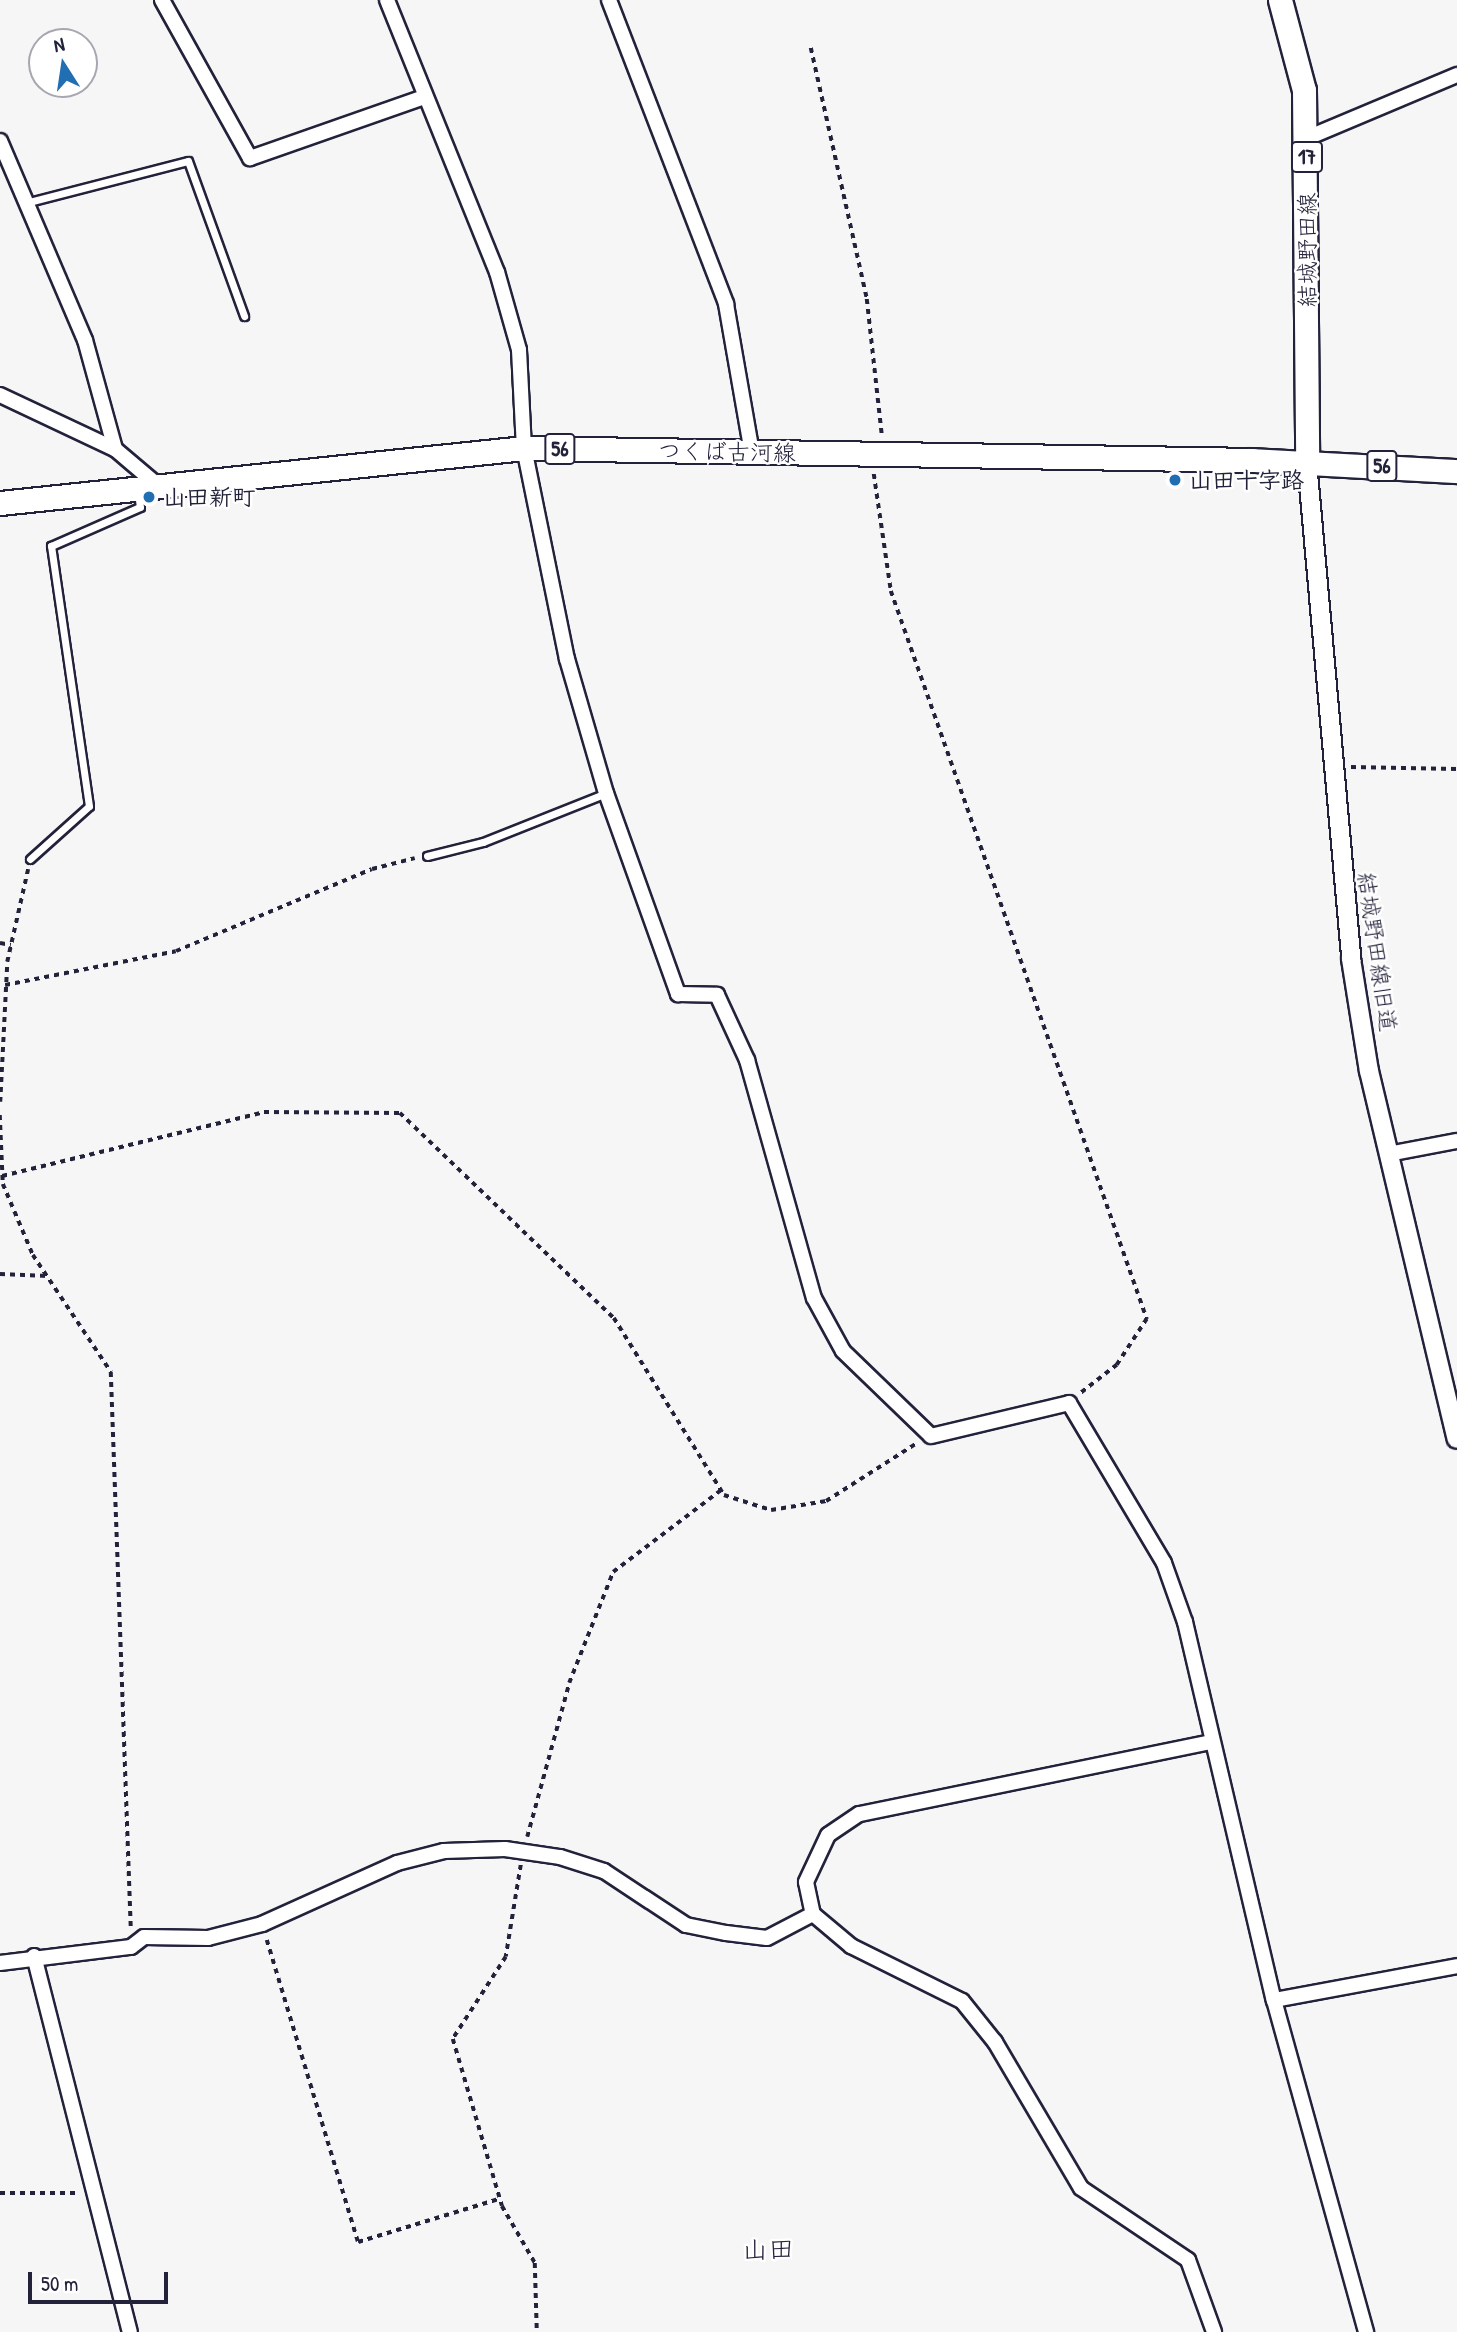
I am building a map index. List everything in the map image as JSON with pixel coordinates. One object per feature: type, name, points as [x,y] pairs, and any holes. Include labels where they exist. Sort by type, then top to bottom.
[{"type":"main road","name":"結城野田線","points":[[1280,0],[1304,90],[1307,138],[1307,462]]},
{"type":"main road","name":"つくば古河線","points":[[0,503],[146,484],[524,448],[1307,462],[1457,471]]},
{"type":"street","points":[[162,0],[250,158],[424,97]]},
{"type":"street","points":[[387,0],[424,97],[457,161],[497,272],[519,350],[524,448],[568,659],[606,793],[678,994],[717,995],[747,1060],[814,1298],[844,1350],[931,1436],[1069,1403],[1164,1563],[1185,1622],[1211,1742],[1274,2000],[1366,2332]]},
{"type":"street","points":[[609,0],[726,304],[752,453]]},
{"type":"street","points":[[1307,138],[1457,75]]},
{"type":"street","points":[[0,141],[29,202],[85,341],[115,449]]},
{"type":"street","points":[[0,395],[115,449],[146,484]]},
{"type":"street","name":"結城野田線旧道","points":[[1307,462],[1331,767],[1351,959],[1388,1154],[1457,1439]]},
{"type":"street","points":[[1388,1154],[1457,1141]]},
{"type":"street","points":[[1211,1742],[859,1814],[828,1835],[813,1858],[806,1882],[814,1914],[851,1946],[962,2001],[1002,2053],[1081,2188],[1188,2259],[1214,2332]]},
{"type":"street","points":[[0,1963],[34,1956],[131,1947],[144,1937],[208,1938],[262,1924],[397,1863],[444,1851],[523,1852],[604,1871],[686,1925],[767,1938],[814,1914]]},
{"type":"street","points":[[34,1956],[130,2332]]},
{"type":"street","points":[[1274,2000],[1457,1966]]},
{"type":"lane","points":[[29,202],[188,160],[244,317]]},
{"type":"lane","points":[[30,859],[89,806],[51,546],[140,507],[146,484]]},
{"type":"lane","points":[[427,856],[483,842],[606,793]]},
{"type":"path","points":[[811,48],[867,299],[891,591],[1147,1319],[1117,1365],[1069,1403]]},
{"type":"path","points":[[1331,767],[1457,769]]},
{"type":"path","points":[[5,985],[176,951],[372,869],[427,856]]},
{"type":"path","points":[[0,1102],[5,985],[30,859]]},
{"type":"path","points":[[0,943],[11,945]]},
{"type":"path","points":[[2,1176],[264,1112],[400,1113],[614,1318],[720,1490],[771,1510],[826,1501],[931,1436]]},
{"type":"path","points":[[0,1115],[2,1176],[33,1255],[111,1372],[129,1750],[131,1947]]},
{"type":"path","points":[[0,1274],[48,1276]]},
{"type":"path","points":[[537,2332],[535,2263],[499,2199],[453,2039],[506,1957],[523,1852],[569,1683],[613,1572],[720,1490]]},
{"type":"path","points":[[262,1924],[358,2242],[499,2199]]},
{"type":"path","points":[[0,2193],[94,2193]]},
{"type":"place","name":"山田十字路","points":[[1175,480]]},
{"type":"place","name":"山田新町","points":[[149,497]]},
{"type":"district","name":"山田","points":[[768,2249]]}]
